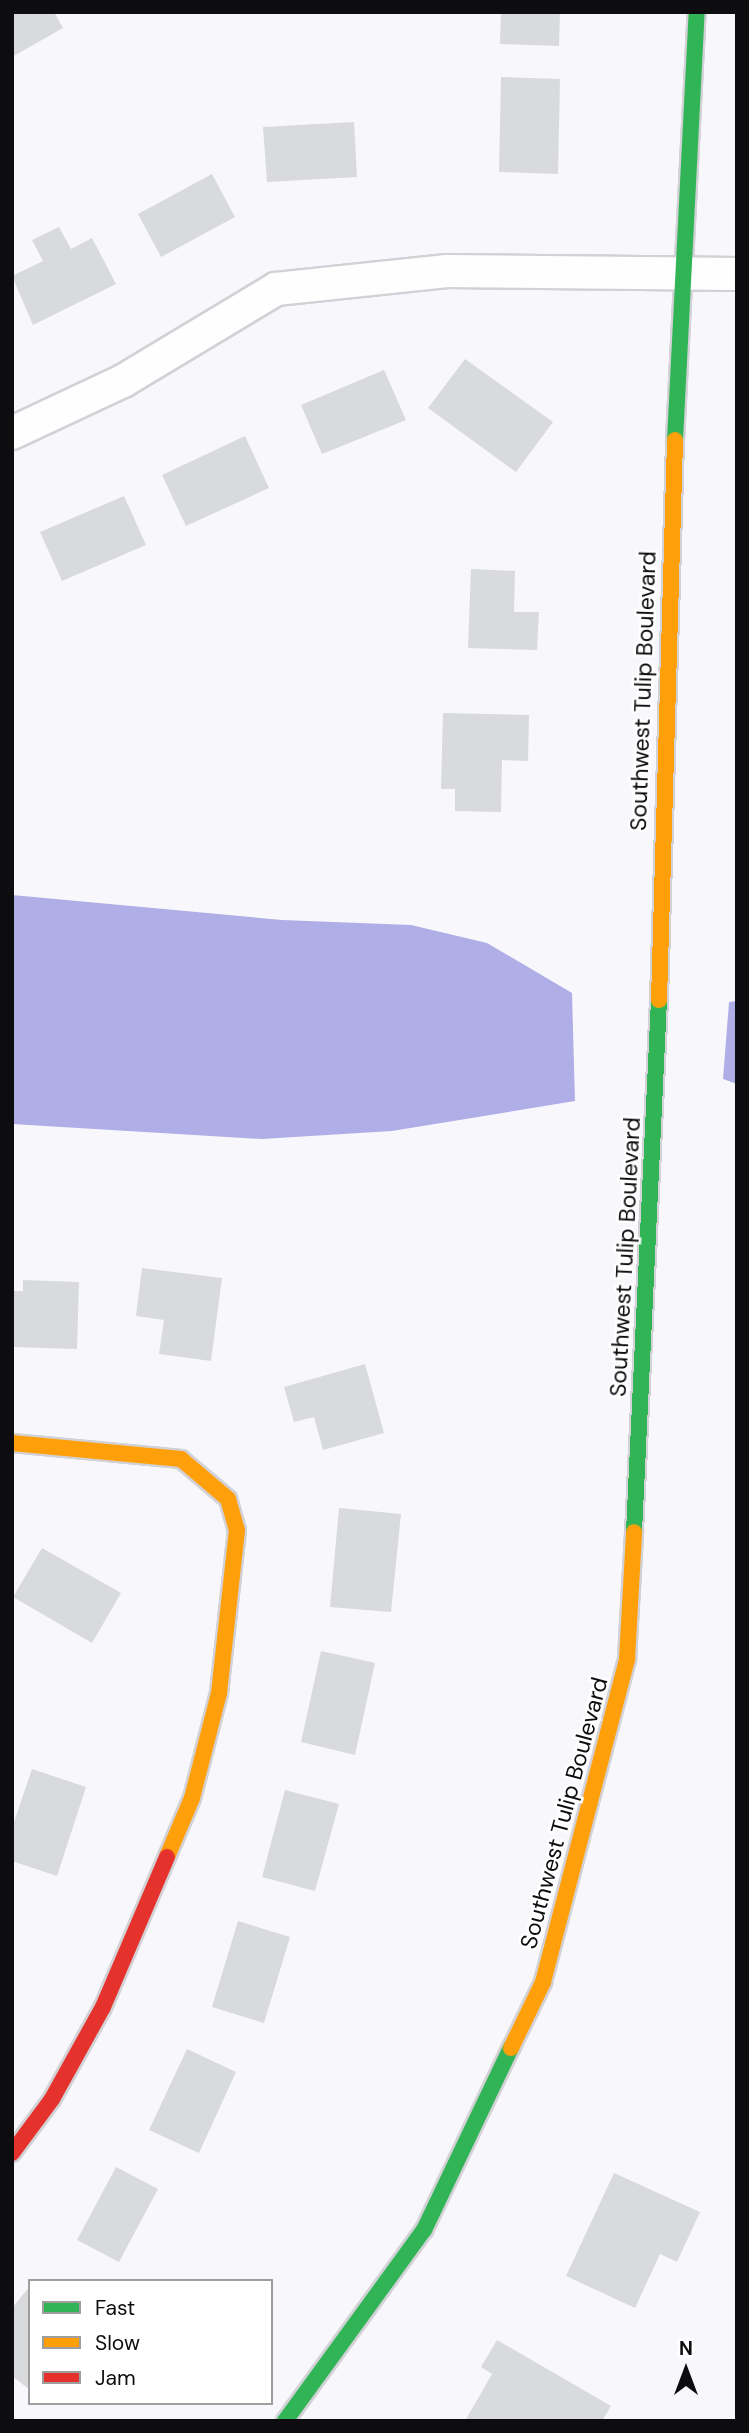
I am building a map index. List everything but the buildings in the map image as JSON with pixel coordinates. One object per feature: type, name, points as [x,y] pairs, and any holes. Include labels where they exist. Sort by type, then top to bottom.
[{"type":"street","name":"Southwest Tulip Boulevard","points":[[285,2421],[424,2230],[543,1982],[627,1659],[653,1189],[680,274],[697,12]]},
{"type":"street","points":[[12,432],[123,381],[276,289],[447,271],[737,274]]},
{"type":"street","points":[[12,1443],[181,1459],[228,1499],[237,1530],[219,1693],[192,1798],[103,2007],[52,2099],[12,2153]]},
{"type":"water","points":[[12,895],[282,920],[411,925],[487,943],[572,993],[575,1101],[392,1131],[262,1139],[12,1124]]},
{"type":"water","points":[[737,1001],[737,1084],[723,1079],[729,1002]]},
{"type":"traffic: fast","points":[[675,440],[697,12]]},
{"type":"traffic: fast","points":[[634,1532],[659,1000]]},
{"type":"traffic: fast","points":[[285,2421],[424,2230],[511,2048]]},
{"type":"traffic: slow","points":[[659,1000],[675,440]]},
{"type":"traffic: slow","points":[[12,1443],[181,1459],[228,1499],[237,1530],[219,1693],[192,1798],[167,1857]]},
{"type":"traffic: slow","points":[[511,2048],[543,1982],[627,1659],[634,1532]]},
{"type":"traffic: jam","points":[[12,2153],[52,2099],[103,2007],[167,1857]]}]
